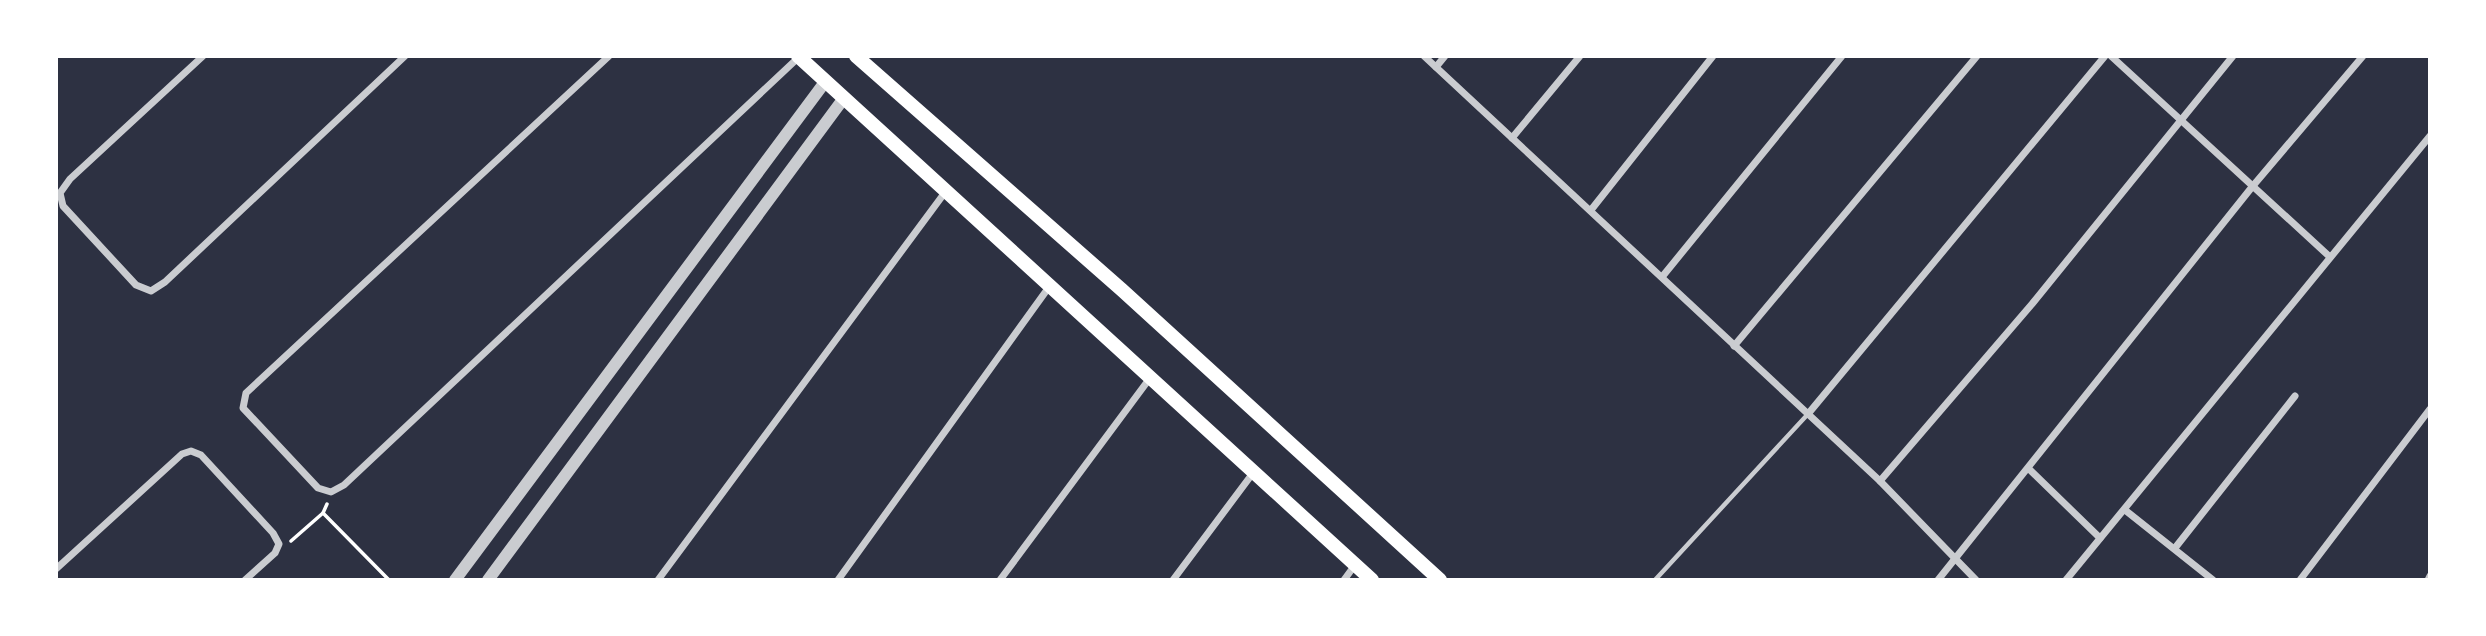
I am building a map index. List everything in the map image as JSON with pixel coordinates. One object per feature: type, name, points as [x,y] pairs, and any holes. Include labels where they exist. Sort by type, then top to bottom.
[{"type":"main road","points":[[798,56],[1372,580]]},
{"type":"main road","points":[[856,56],[1122,290],[1440,580]]},
{"type":"street","points":[[203,56],[69,179],[60,193],[64,206],[136,285],[150,291],[165,282],[405,56]]},
{"type":"street","points":[[609,56],[246,393],[243,408],[318,488],[331,492],[345,485],[798,56]]},
{"type":"street","points":[[1424,56],[1880,481],[1976,580]]},
{"type":"street","points":[[1436,67],[1445,56]]},
{"type":"street","points":[[1512,138],[1580,56]]},
{"type":"street","points":[[1591,210],[1713,56]]},
{"type":"street","points":[[1662,277],[1842,56]]},
{"type":"street","points":[[1734,346],[1977,56]]},
{"type":"street","points":[[1808,414],[2105,56]]},
{"type":"street","points":[[2111,56],[2330,257]]},
{"type":"street","points":[[1880,481],[2032,304],[2233,56]]},
{"type":"street","points":[[1938,580],[2252,187],[2363,56]]},
{"type":"street","points":[[455,580],[825,82]]},
{"type":"street","points":[[491,579],[844,98]]},
{"type":"street","points":[[2066,580],[2430,136]]},
{"type":"street","points":[[659,580],[946,191]]},
{"type":"street","points":[[838,580],[1049,287]]},
{"type":"street","points":[[1000,580],[1150,378]]},
{"type":"street","points":[[2175,548],[2295,397]]},
{"type":"street","points":[[2300,580],[2430,410]]},
{"type":"street","points":[[56,569],[182,454],[191,451],[201,455],[273,533],[279,544],[275,553],[245,580]]},
{"type":"street","points":[[2029,469],[2100,537]]},
{"type":"street","points":[[1173,580],[1253,473]]},
{"type":"street","points":[[2124,510],[2213,580]]},
{"type":"street","points":[[1344,580],[1355,565]]},
{"type":"lane","points":[[1655,580],[1808,414]]},
{"type":"path","points":[[279,544],[293,540],[323,513],[331,492]]},
{"type":"path","points":[[323,513],[390,580]]}]
